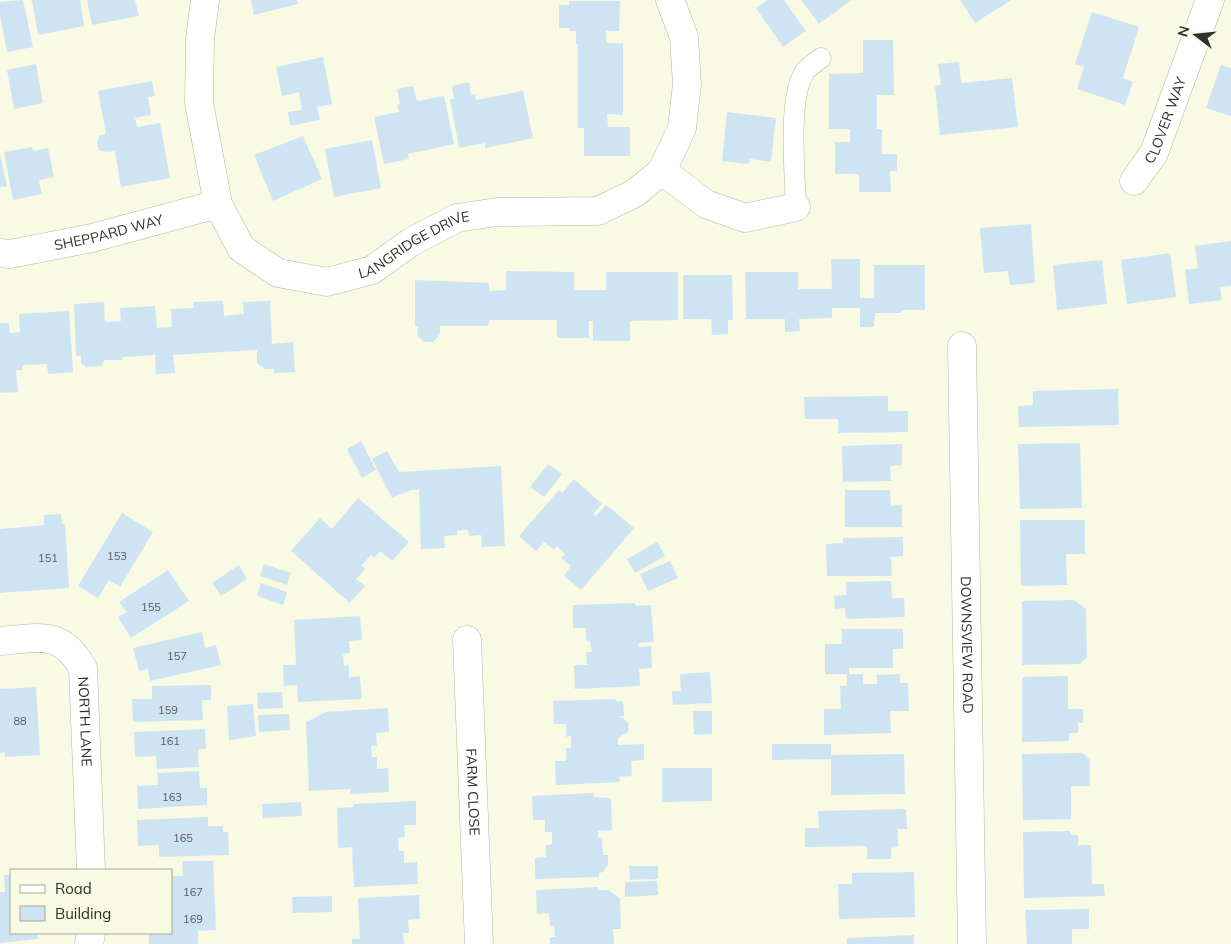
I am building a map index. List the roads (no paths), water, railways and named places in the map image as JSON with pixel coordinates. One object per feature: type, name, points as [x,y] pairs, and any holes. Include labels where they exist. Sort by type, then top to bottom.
[{"type":"street","name":"LANGRIDGE DRIVE","points":[[205,0],[200,39],[199,103],[218,204],[241,248],[278,273],[327,282],[372,270],[411,242],[457,218],[497,212],[598,211],[635,193],[662,171],[682,128],[687,84],[684,37],[670,0]]},
{"type":"street","name":"CLOVER WAY","points":[[1134,182],[1154,153],[1210,0]]},
{"type":"street","points":[[662,171],[706,204],[745,218],[796,207]]},
{"type":"street","name":"SHEPPARD WAY","points":[[0,254],[10,254],[92,238],[218,204]]},
{"type":"street","name":"DOWNSVIEW ROAD","points":[[962,346],[972,944]]},
{"type":"street","name":"NORTH LANE","points":[[0,641],[41,638],[62,641],[75,654],[83,668],[91,869]]},
{"type":"street","name":"FARM CLOSE","points":[[467,640],[479,944]]},
{"type":"lane","points":[[796,207],[794,115],[798,88],[806,70],[821,58]]}]
